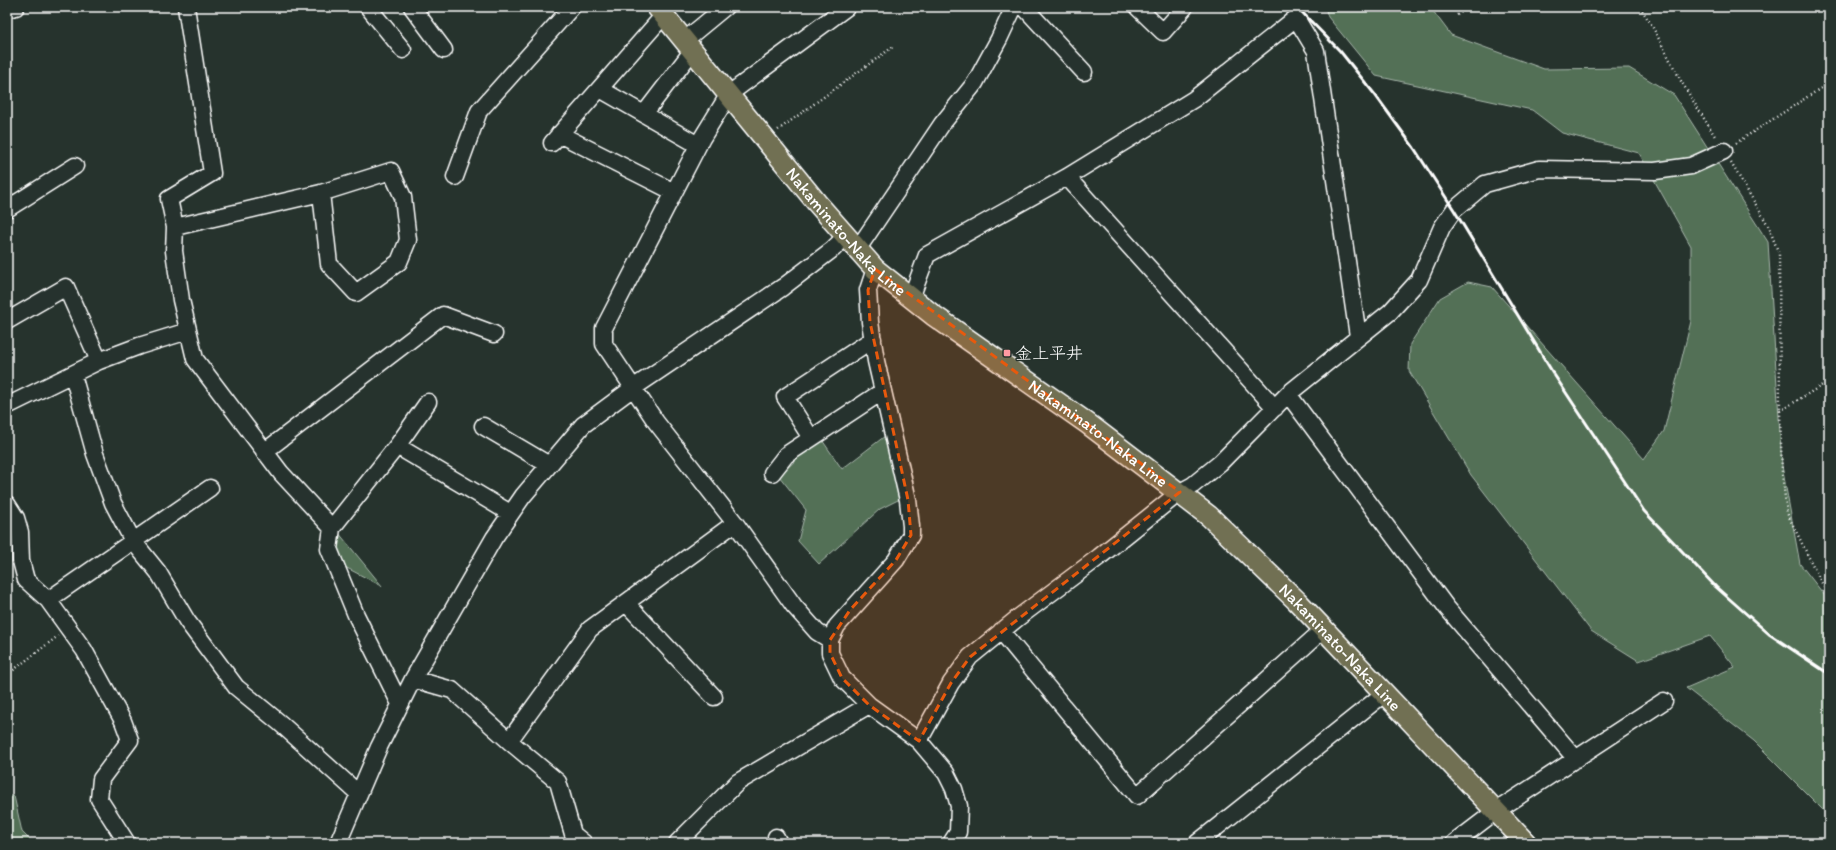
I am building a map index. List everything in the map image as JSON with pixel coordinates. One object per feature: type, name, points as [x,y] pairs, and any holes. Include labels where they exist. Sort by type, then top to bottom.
[{"type":"main road","name":"Nakaminato-Naka Line","points":[[661,11],[874,270],[1087,423],[1180,492],[1209,516],[1266,569],[1386,693],[1526,843]]},
{"type":"street","points":[[7,9],[16,7]]},
{"type":"street","points":[[186,7],[212,173],[169,199],[175,227],[174,251],[181,300],[195,359],[264,452],[332,528]]},
{"type":"street","points":[[368,7],[403,50]]},
{"type":"street","points":[[412,7],[444,50]]},
{"type":"street","points":[[456,177],[479,111],[572,7]]},
{"type":"street","points":[[644,114],[689,45],[725,7]]},
{"type":"street","points":[[830,640],[817,632],[794,606],[736,523],[656,422],[604,344],[604,328],[698,145],[729,94],[847,7]]},
{"type":"street","points":[[342,841],[359,794],[379,746],[400,704],[413,679],[510,513],[583,425],[633,388],[783,287],[833,249],[851,243],[975,83],[999,39],[1014,7]]},
{"type":"street","points":[[1024,7],[1084,72]]},
{"type":"street","points":[[1138,7],[1164,32],[1185,7]]},
{"type":"street","points":[[661,11],[600,89],[556,139],[674,192]]},
{"type":"street","points":[[911,298],[927,255],[1067,178],[1194,100],[1296,18],[1316,51],[1358,336]]},
{"type":"street","points":[[600,89],[698,145]]},
{"type":"street","points":[[918,740],[951,683],[970,657],[1001,631],[1180,492],[1194,485],[1220,463],[1288,394],[1358,336],[1390,312],[1419,280],[1442,227],[1454,210],[1485,184],[1540,169],[1655,170],[1691,166],[1724,151]]},
{"type":"street","points":[[7,209],[75,166]]},
{"type":"street","points":[[175,227],[321,193],[391,171],[403,197],[408,240],[399,262],[356,293],[329,264],[321,193]]},
{"type":"street","points":[[1067,178],[1275,408]]},
{"type":"street","points":[[874,270],[868,290],[868,304],[883,391],[908,500],[911,526],[910,535],[896,560],[837,626],[830,640],[830,653],[842,678],[869,705],[918,740],[946,773],[954,789],[959,806],[958,839]]},
{"type":"street","points":[[7,321],[66,287],[99,362]]},
{"type":"street","points":[[264,452],[443,315],[494,334]]},
{"type":"street","points":[[7,406],[99,362],[139,346],[188,331]]},
{"type":"street","points":[[811,438],[785,397],[873,339]]},
{"type":"street","points":[[73,375],[95,454],[113,503],[133,541],[158,572],[187,621],[236,687],[280,723],[359,794]]},
{"type":"street","points":[[772,473],[786,455],[883,391]]},
{"type":"street","points":[[1288,394],[1447,608],[1576,759]]},
{"type":"street","points":[[400,704],[356,615],[329,549],[332,528],[397,446],[428,402]]},
{"type":"street","points":[[483,426],[549,465]]},
{"type":"street","points":[[397,446],[510,513]]},
{"type":"street","points":[[48,600],[210,488]]},
{"type":"street","points":[[7,504],[16,518],[20,532],[21,561],[26,580],[48,600],[84,650],[123,720],[130,740],[101,779],[99,798],[127,843]]},
{"type":"street","points":[[509,742],[590,630],[736,523]]},
{"type":"street","points":[[626,603],[714,697]]},
{"type":"street","points":[[1001,631],[1137,796],[1324,629]]},
{"type":"street","points":[[413,679],[452,690],[509,742],[558,782],[574,834],[584,843]]},
{"type":"street","points":[[1197,843],[1386,693]]},
{"type":"street","points":[[1454,843],[1496,811],[1664,701]]},
{"type":"street","points":[[677,843],[738,782],[869,705]]},
{"type":"path","points":[[1457,15],[1469,7]]},
{"type":"path","points":[[1640,7],[1651,24],[1681,81],[1768,225],[1779,254],[1780,412],[1782,474],[1787,513],[1820,580],[1829,594]]},
{"type":"path","points":[[765,139],[894,46]]},
{"type":"path","points":[[1724,151],[1829,83]]},
{"type":"path","points":[[1780,412],[1829,381]]},
{"type":"path","points":[[7,674],[68,629]]},
{"type":"highlighted area","points":[[875,269],[1180,492],[970,657],[951,683],[919,741],[869,705],[842,678],[830,653],[830,640],[850,610],[896,560],[911,535],[908,500],[870,322],[868,290]]},
{"type":"green space","points":[[1325,7],[1430,7],[1451,35],[1544,69],[1629,68],[1674,95],[1768,242],[1782,466],[1800,564],[1829,601],[1829,816],[1754,741],[1686,688],[1735,667],[1710,636],[1639,661],[1591,631],[1471,475],[1409,371],[1410,344],[1440,298],[1468,282],[1492,287],[1644,459],[1664,431],[1691,321],[1691,246],[1639,153],[1562,133],[1532,110],[1376,76],[1328,17]]},
{"type":"green space","points":[[889,433],[904,497],[880,509],[819,564],[798,541],[806,510],[779,476],[820,437],[842,469]]},
{"type":"green space","points":[[338,532],[382,586],[341,565],[334,548]]},
{"type":"green space","points":[[7,796],[14,796],[22,832],[33,843],[7,843]]},
{"type":"railway","points":[[1297,7],[1340,51],[1376,96],[1414,148],[1454,210],[1553,373],[1644,511],[1716,587],[1769,634],[1829,674]]},
{"type":"place","name":"金上平井","points":[[1007,353]]}]
